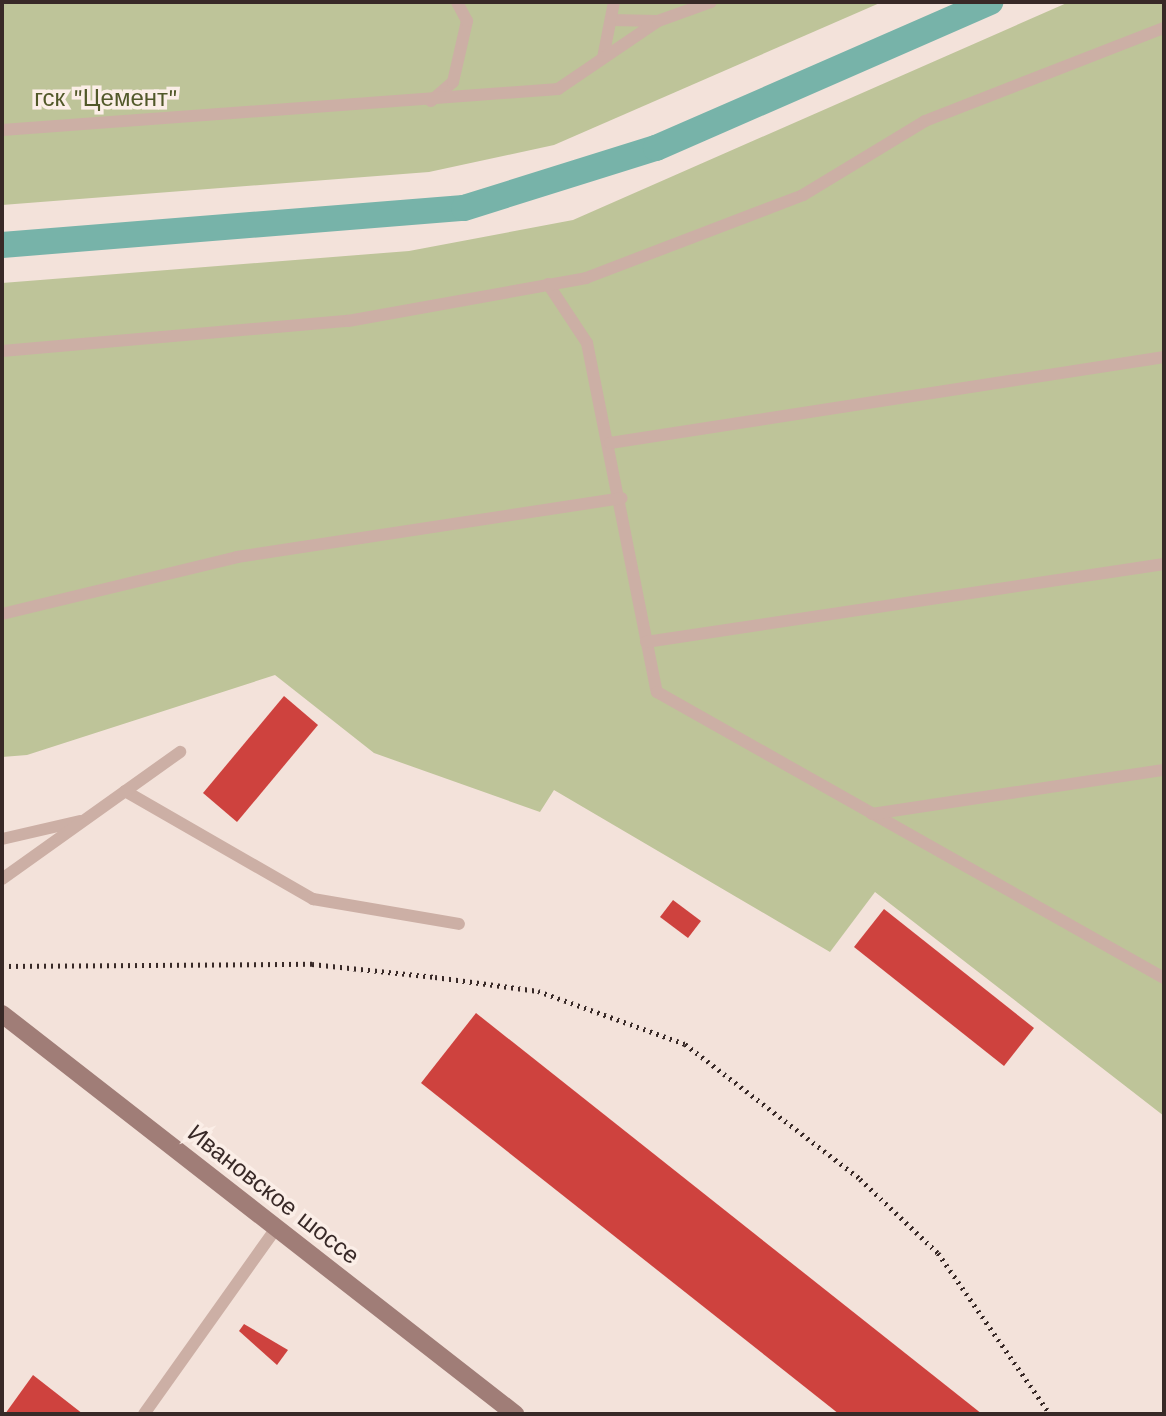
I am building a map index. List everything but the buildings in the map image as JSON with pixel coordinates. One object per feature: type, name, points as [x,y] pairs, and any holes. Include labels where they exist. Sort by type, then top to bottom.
[{"type":"street","name":"Ивановское шоссе","points":[[2,1014],[515,1414]]},
{"type":"lane","points":[[430,101],[453,82],[467,21],[457,2]]},
{"type":"lane","points":[[603,58],[614,2]]},
{"type":"lane","points":[[2,130],[430,101],[558,89],[657,21],[711,2]]},
{"type":"lane","points":[[612,20],[657,21]]},
{"type":"lane","points":[[2,351],[348,321],[586,278],[803,195],[925,121],[1164,28]]},
{"type":"lane","points":[[548,284],[587,343],[610,443],[657,692],[1162,975]]},
{"type":"lane","points":[[610,443],[1164,357]]},
{"type":"lane","points":[[2,614],[237,557],[621,498]]},
{"type":"lane","points":[[646,642],[1164,564]]},
{"type":"lane","points":[[2,879],[180,752]]},
{"type":"lane","points":[[872,814],[1164,770]]},
{"type":"lane","points":[[125,791],[313,899],[459,924]]},
{"type":"lane","points":[[2,839],[85,819]]},
{"type":"lane","points":[[144,1414],[276,1228]]},
{"type":"green space","name":"гск \"Цемент\"","points":[[2,2],[882,2],[554,145],[429,172],[2,205]]},
{"type":"green space","points":[[1069,2],[1164,2],[1164,1116],[875,892],[830,952],[554,790],[540,812],[374,753],[275,675],[27,755],[2,757],[2,283],[409,251],[573,220]]},
{"type":"waterway","points":[[2,245],[464,208],[656,148],[990,2]]},
{"type":"railway","points":[[2,966],[312,964],[435,977],[538,991],[685,1044],[860,1179],[938,1253],[1050,1414]]}]
